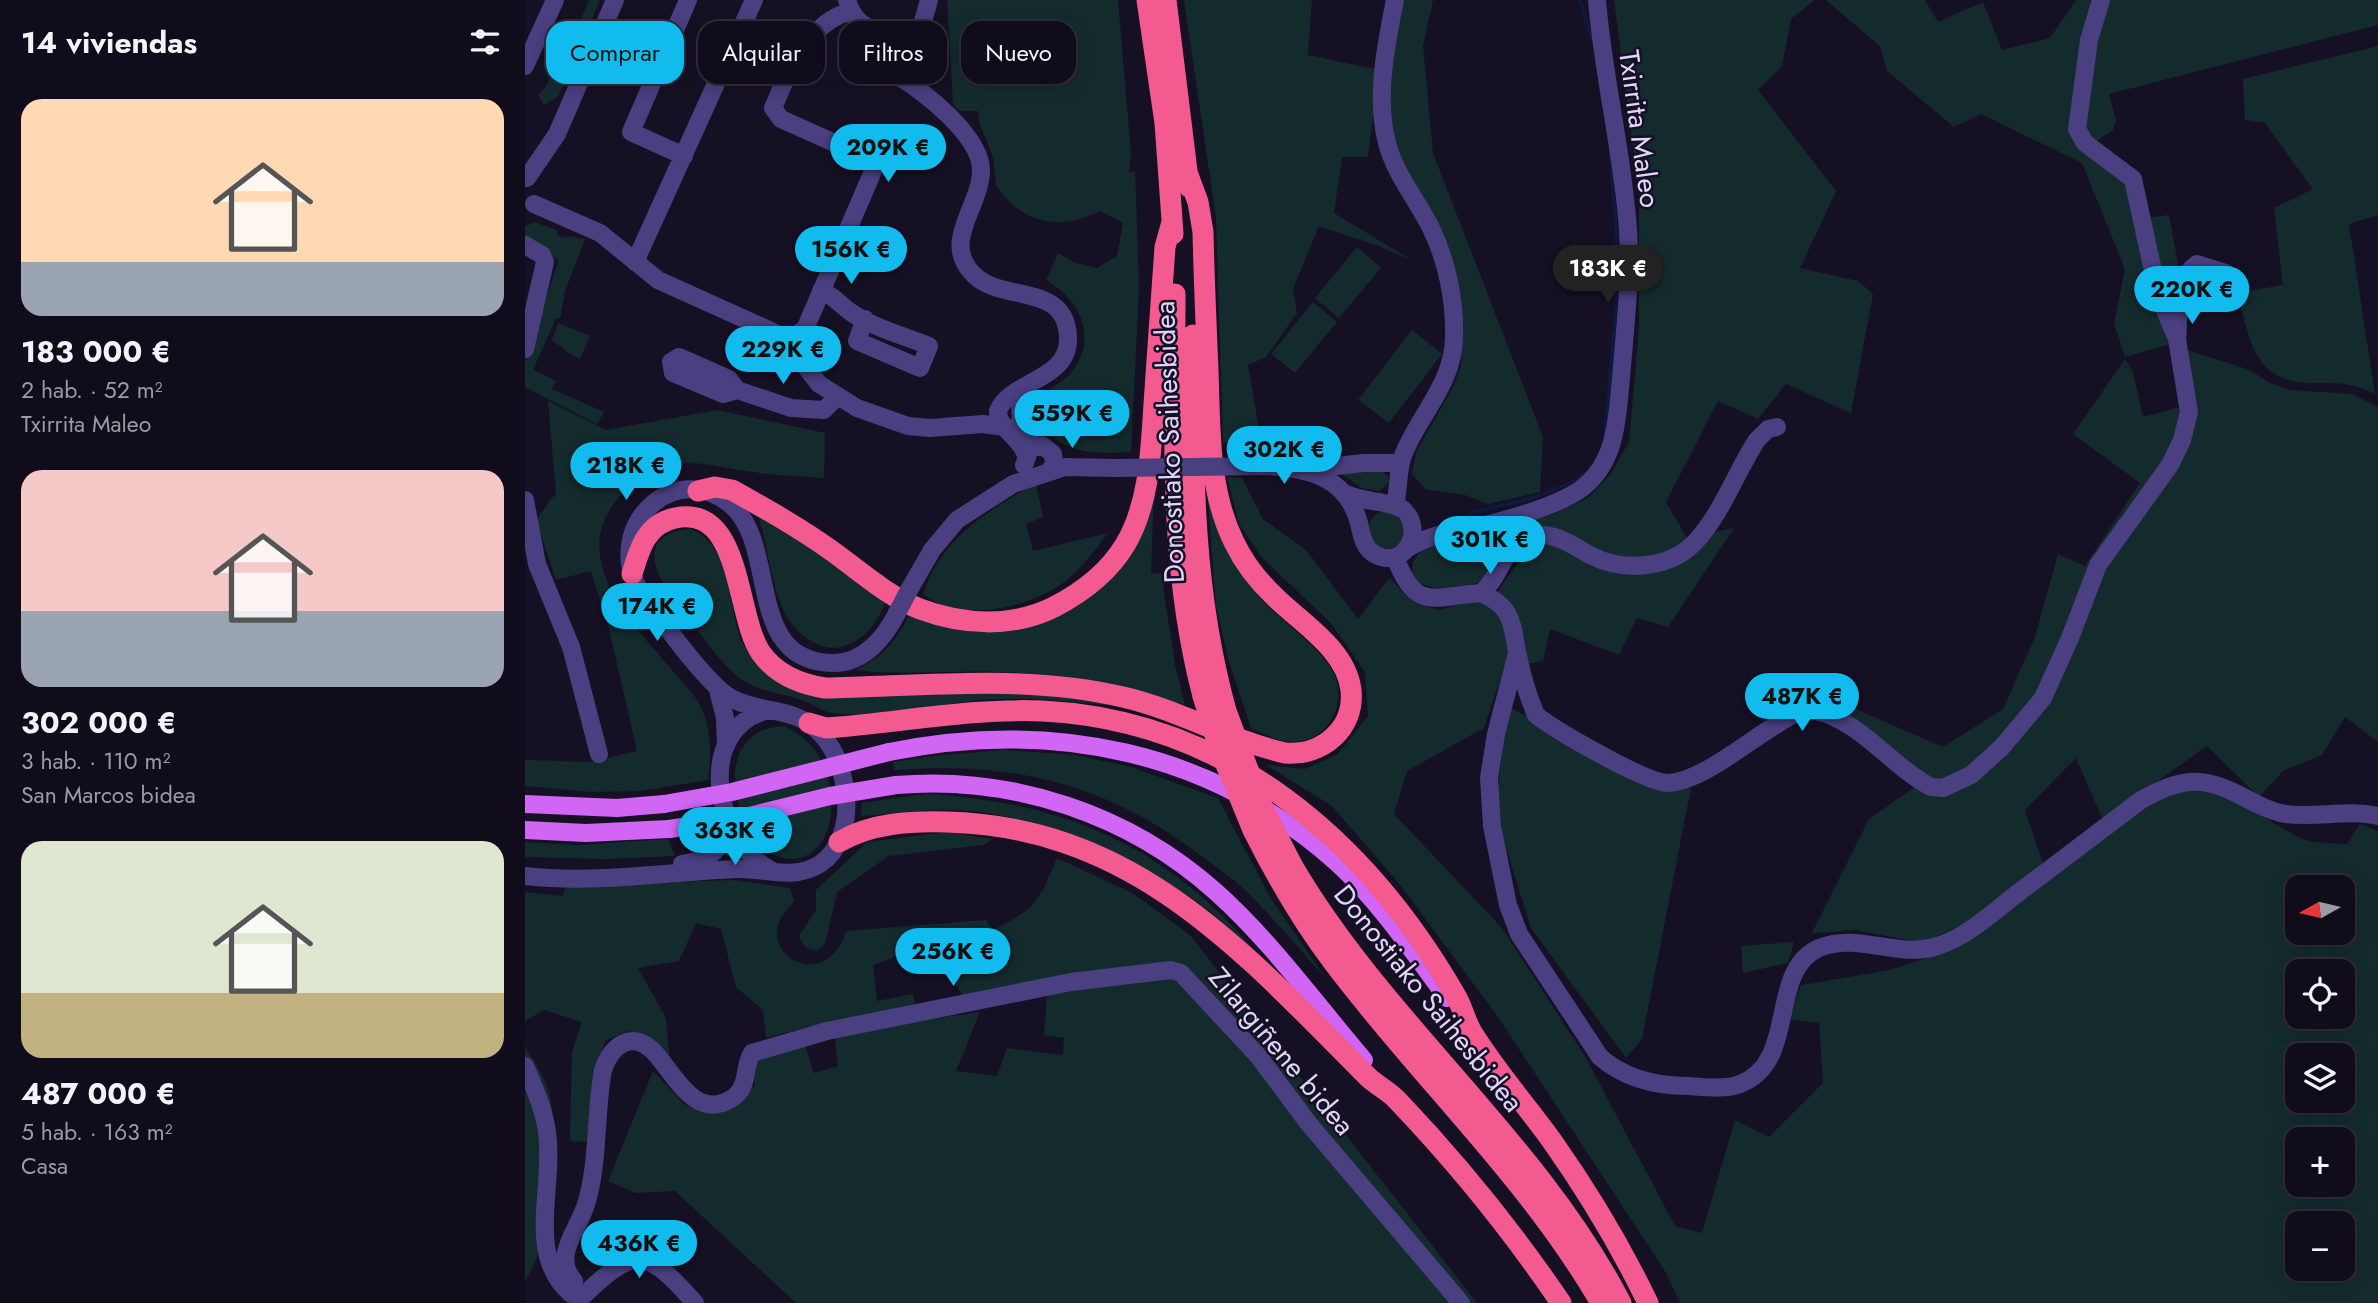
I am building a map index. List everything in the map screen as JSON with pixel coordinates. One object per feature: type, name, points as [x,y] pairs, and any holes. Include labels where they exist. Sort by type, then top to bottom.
[{"type":"highway","name":"Donostiako Saihesbidea","points":[[1147,0],[1165,123],[1172,222],[1177,543],[1185,612],[1203,695],[1226,767],[1253,830],[1293,903],[1332,961],[1513,1175],[1560,1237],[1601,1303]]},
{"type":"highway","name":"Donostiako Saihesbidea","points":[[1166,0],[1188,175],[1195,542],[1208,638],[1226,711],[1257,793],[1292,865],[1328,924],[1370,979],[1552,1194],[1622,1303]]},
{"type":"highway","points":[[632,574],[642,544],[651,531],[671,519],[695,518],[710,525],[729,550],[748,627],[757,647],[780,672],[801,683],[825,688],[1003,682],[1042,685],[1098,692],[1145,703],[1285,754],[1302,753],[1327,743],[1340,731],[1348,714],[1350,686],[1344,668],[1331,650],[1252,572],[1230,534],[1217,493],[1210,429],[1203,232],[1198,202],[1188,175]]},
{"type":"highway","points":[[698,491],[715,487],[732,490],[829,549],[890,593],[936,614],[995,622],[1034,615],[1070,598],[1090,585],[1115,559],[1126,543],[1143,501],[1150,446],[1165,247],[1172,222]]},
{"type":"highway","points":[[809,723],[826,728],[948,714],[1042,711],[1133,725],[1202,749],[1273,788],[1306,812],[1348,851],[1386,896],[1458,999],[1472,1032],[1573,1173],[1618,1245],[1649,1303]]},
{"type":"highway","points":[[839,842],[851,835],[884,826],[927,822],[970,823],[1031,832],[1116,864],[1207,922],[1246,954],[1372,1080],[1396,1098],[1508,1232],[1561,1303]]},
{"type":"main road","points":[[525,804],[617,808],[664,804],[732,792],[889,752],[952,741],[1002,737],[1074,742],[1159,761],[1248,799],[1296,830],[1337,863],[1376,904],[1472,1032]]},
{"type":"main road","points":[[525,830],[586,834],[670,829],[737,819],[843,793],[896,785],[959,785],[1036,796],[1097,816],[1154,846],[1196,875],[1235,910],[1396,1098]]},
{"type":"street","points":[[525,66],[555,0]]},
{"type":"street","points":[[615,0],[550,149],[526,177],[534,187],[530,209],[600,233],[659,280],[782,336],[794,336],[805,328]]},
{"type":"street","points":[[684,156],[631,132],[688,0]]},
{"type":"street","points":[[635,262],[754,0]]},
{"type":"street","points":[[908,21],[928,0]]},
{"type":"street","points":[[923,21],[928,0]]},
{"type":"street","points":[[1395,0],[1383,81],[1383,122],[1395,164],[1432,230],[1441,253],[1448,276],[1454,336],[1445,379],[1401,463],[1397,508],[1414,533],[1401,552],[1407,583],[1423,598],[1436,600],[1481,593],[1492,585],[1508,552],[1532,536],[1563,540],[1605,562],[1623,566],[1644,566],[1682,553],[1703,531],[1756,440],[1768,429],[1777,427]]},
{"type":"street","name":"Txirrita Maleo","points":[[1401,552],[1448,531],[1481,526],[1572,495],[1598,473],[1613,441],[1628,298],[1628,240],[1622,173],[1605,78],[1597,0]]},
{"type":"street","points":[[2101,0],[2089,40],[2077,129],[2085,143],[2133,179],[2158,294],[2177,339]]},
{"type":"street","points":[[805,366],[800,345],[805,328],[877,162],[776,116],[773,108],[793,63],[814,32],[840,15],[853,12],[870,21]]},
{"type":"street","points":[[908,84],[930,99],[973,143],[979,155],[979,184],[959,245],[966,265],[985,284],[1049,301],[1066,323],[1069,339],[1066,352],[1058,364],[1027,388],[953,425]]},
{"type":"street","points":[[926,84],[930,99]]},
{"type":"street","points":[[525,245],[542,255],[545,262],[525,349]]},
{"type":"street","points":[[1481,593],[1501,605],[1512,620],[1517,654],[1536,715],[1644,777],[1667,783],[1691,778],[1785,719],[1806,710],[1817,711],[1837,721],[1931,787],[1943,788],[1958,783],[2002,747],[2043,698],[2070,639],[2098,565],[2170,464],[2182,440],[2189,412],[2177,339],[2179,297],[2186,271],[2197,264],[2226,274]]},
{"type":"street","points":[[821,291],[834,296],[852,313],[865,319]]},
{"type":"street","points":[[782,336],[818,384],[837,397],[878,417],[908,426],[1003,426]]},
{"type":"street","points":[[1027,388],[1020,411],[1037,456]]},
{"type":"street","points":[[737,390],[812,412],[829,407],[837,397]]},
{"type":"street","points":[[1010,396],[998,411],[1003,426],[1037,456],[1082,466],[1266,466],[1305,470],[1363,463],[1401,463]]},
{"type":"street","points":[[525,866],[617,869],[753,868],[796,873],[819,864],[839,842],[846,817],[845,785],[834,752],[809,723],[791,713],[742,704],[719,690],[646,599],[632,574],[629,544],[640,515],[667,495],[698,491],[722,499],[742,517],[753,541],[771,618],[778,631],[796,651],[827,663],[848,661],[872,647],[897,613],[932,550],[957,520],[1013,484],[1037,456]]},
{"type":"street","points":[[1305,470],[1333,482],[1346,494],[1364,502],[1397,508],[1448,531]]},
{"type":"street","points":[[1346,494],[1365,546],[1374,554],[1401,552]]},
{"type":"street","points":[[525,500],[537,564],[571,647],[599,754]]},
{"type":"street","points":[[1361,533],[1368,513],[1397,508]]},
{"type":"street","points":[[1517,654],[1496,734],[1489,778],[1492,826],[1509,905],[1519,934],[1600,1057],[1618,1073],[1644,1081],[1681,1086],[1739,1085],[1762,1071],[1774,1049],[1790,986],[1799,966],[1816,949],[1841,942],[1917,950],[1960,937],[2141,800],[2171,783],[2196,780],[2222,786],[2282,814],[2348,813],[2378,816]]},
{"type":"street","points":[[719,690],[725,718],[726,746]]},
{"type":"street","points":[[525,876],[585,879],[696,867],[719,848],[726,832],[727,819],[720,778],[730,736],[747,719],[769,710]]},
{"type":"street","points":[[727,819],[747,852],[762,866],[781,873]]},
{"type":"street","name":"Zilargiñene bidea","points":[[577,1300],[574,1281],[566,1272],[565,1254],[587,1205],[595,1169],[603,1070],[607,1056],[618,1045],[630,1040],[643,1044],[653,1052],[690,1097],[703,1102],[720,1103],[734,1097],[744,1084],[745,1064],[752,1054],[827,1031],[1071,982],[1171,970],[1181,973],[1259,1056],[1309,1124],[1461,1303]]},
{"type":"street","points":[[525,1066],[543,1112],[547,1133],[548,1182],[541,1225],[543,1258],[555,1281],[577,1300],[616,1266],[631,1260],[652,1263],[665,1270],[695,1303]]},
{"type":"green space","points":[[589,0],[600,0],[591,21],[580,21]]},
{"type":"green space","points":[[947,0],[1118,0],[1131,154],[1129,173],[1135,171],[1139,289],[1131,452],[1093,452],[1068,446],[1057,440],[1049,431],[1042,413],[1046,394],[1068,376],[1079,360],[1084,346],[1082,320],[1076,309],[1058,288],[1046,280],[1058,253],[1076,263],[1097,268],[1117,256],[1123,223],[1100,211],[1077,220],[1053,222],[1041,220],[1019,210],[996,184],[992,156],[981,128],[978,111],[959,111],[953,104]]},
{"type":"green space","points":[[1184,0],[1312,0],[1308,55],[1379,70],[1368,157],[1342,157],[1334,213],[1413,261],[1379,246],[1319,226],[1293,289],[1297,313],[1266,357],[1248,365],[1261,441],[1223,443],[1216,218]]},
{"type":"green space","points":[[1397,0],[1433,0],[1423,46],[1433,153],[1543,437],[1540,492],[1488,504],[1465,495],[1425,489],[1412,474],[1416,452],[1454,385],[1461,366],[1462,343],[1453,291],[1397,163],[1386,122]]},
{"type":"green space","points":[[1614,0],[1815,0],[1791,19],[1782,66],[1758,90],[1836,191],[1800,268],[1858,281],[1873,294],[1851,413],[1786,384],[1758,419],[1718,401],[1666,502],[1687,538],[1734,528],[1668,627],[1637,618],[1619,655],[1550,629],[1543,661],[1504,668],[1484,728],[1407,771],[1394,814],[1502,928],[1586,1058],[1675,1226],[1702,1233],[1735,1120],[1769,1137],[1823,1083],[1819,1023],[1789,1019],[1801,985],[1890,970],[1944,952],[2154,797],[2178,790],[2199,788],[2217,791],[2233,798],[2303,839],[2313,842],[2347,844],[2360,824],[2378,831],[2378,1303],[1680,1303],[1665,1271],[1498,1017],[1401,886],[1332,806],[1266,765],[1305,769],[1338,754],[1368,716],[1365,672],[1330,622],[1262,558],[1239,524],[1227,477],[1242,478],[1263,519],[1307,551],[1358,619],[1389,578],[1413,602],[1438,610],[1496,594],[1542,528],[1503,539],[1492,553],[1485,577],[1478,583],[1437,589],[1419,583],[1412,573],[1413,562],[1419,553],[1434,545],[1551,515],[1588,498],[1610,475],[1629,442],[1639,328],[1639,193]]},
{"type":"green space","points":[[1826,0],[1925,0],[1938,22],[1983,2],[2002,50],[2050,38],[2076,0],[2095,0],[2072,126],[2127,181],[2171,344],[2125,357],[2114,323],[2125,269],[2082,163],[1981,114],[1954,127],[1887,71],[1880,46]]},
{"type":"green space","points":[[2106,0],[2378,0],[2378,25],[2109,94],[2116,120],[2113,130],[2095,142],[2082,126],[2090,59]]},
{"type":"green space","points":[[2378,46],[2378,215],[2349,224],[2375,394],[2351,385],[2292,381],[2266,367],[2251,342],[2237,293],[2283,285],[2274,208],[2313,189],[2265,123],[2245,120],[2243,79]]},
{"type":"green space","points":[[564,84],[558,97],[544,105],[538,95],[546,86]]},
{"type":"green space","points":[[2169,215],[2179,270],[2173,323],[2147,218]]},
{"type":"green space","points":[[534,222],[557,230],[557,235],[565,238],[570,236],[585,239],[565,291],[560,319],[556,318],[533,370],[556,381],[552,389],[604,412],[597,424],[525,387],[525,361],[559,260],[525,241],[525,227]]},
{"type":"green space","points":[[1357,247],[1381,268],[1339,318],[1315,298]]},
{"type":"green space","points":[[1313,302],[1337,322],[1295,373],[1271,354]]},
{"type":"green space","points":[[558,323],[590,336],[580,359],[552,341]]},
{"type":"green space","points":[[1412,330],[1442,354],[1389,423],[1358,400]]},
{"type":"green space","points":[[2184,349],[2250,370],[2270,383],[2289,390],[2352,394],[2378,407],[2378,742],[2345,717],[2322,755],[2283,771],[2259,797],[2207,746],[2103,820],[2076,758],[2025,810],[2043,864],[1970,921],[1922,943],[1856,930],[1812,933],[1869,819],[1915,787],[1890,765],[1836,728],[1805,714],[1810,699],[1837,701],[1943,747],[2003,709],[2035,637],[2058,554],[2085,566],[2140,483],[2073,434],[2125,359],[2133,372],[2143,417],[2191,404]]},
{"type":"green space","points":[[548,401],[606,430],[717,410],[825,433],[824,478],[682,463],[643,477],[620,496],[604,520],[599,544],[602,568],[612,592],[644,637],[694,695],[705,716],[710,743],[708,780],[640,791],[591,792],[525,786],[525,760],[590,762],[637,751],[609,629],[591,571],[556,580],[536,520],[556,493]]},
{"type":"green space","points":[[1382,472],[1388,476],[1389,482],[1379,491],[1362,488],[1340,473]]},
{"type":"green space","points":[[1206,477],[1255,590],[1271,609],[1315,648],[1337,681],[1337,705],[1333,716],[1319,734],[1308,739],[1284,741],[1251,728],[1228,658],[1216,605]]},
{"type":"green space","points":[[1036,483],[1043,517],[1026,524],[1033,551],[1108,533],[1074,574],[1034,599],[990,610],[946,607],[923,594],[931,574],[954,541],[984,516]]},
{"type":"green space","points":[[1154,491],[1151,574],[1161,573],[1175,665],[1185,705],[1117,687],[1047,675],[855,670],[874,660],[887,648],[909,616],[936,625],[971,631],[1066,610]]},
{"type":"green space","points":[[1387,511],[1401,516],[1406,530],[1401,544],[1387,549],[1373,544],[1368,530],[1373,516]]},
{"type":"green space","points":[[759,518],[784,530],[886,601],[875,623],[865,634],[852,643],[832,648],[813,642],[799,632],[781,604],[775,587]]},
{"type":"green space","points":[[690,529],[705,538],[722,563],[743,644],[761,667],[786,686],[1055,694],[1135,708],[1000,699],[881,713],[843,714],[828,712],[796,698],[759,688],[744,681],[725,664],[677,605],[658,572],[654,557],[657,544],[668,534]]},
{"type":"green space","points":[[1507,706],[1659,787],[1691,788],[1642,1039],[1626,1058],[1531,928],[1502,835],[1498,790]]},
{"type":"green space","points":[[784,726],[802,737],[816,752],[827,776],[831,806],[830,821],[819,846],[809,854],[787,859],[767,849],[750,830],[739,805],[735,777],[740,753],[756,734]]},
{"type":"green space","points":[[1005,750],[1075,755],[1131,767],[1218,798],[1270,897],[1324,976],[1240,886],[1166,831],[1130,811],[1094,794],[1019,774],[938,768],[894,770],[893,762]]},
{"type":"green space","points":[[925,794],[1024,807],[1069,820],[1112,837],[1151,859],[1189,886],[1225,919],[1260,957],[1219,919],[1180,890],[1125,859],[1064,833],[1033,823],[973,811],[931,810],[861,816],[862,803]]},
{"type":"green space","points":[[946,832],[993,839],[984,845],[889,856],[837,892],[825,944],[818,950],[804,945],[799,936],[816,910],[816,890],[867,842]]},
{"type":"green space","points":[[668,839],[675,856],[606,859],[525,857],[525,842],[579,845]]},
{"type":"green space","points":[[1057,858],[1132,893],[1190,935],[1477,1303],[796,1303],[675,1191],[636,1193],[608,1181],[653,1071],[685,1105],[720,1109],[755,1086],[752,1066],[757,1057],[804,1043],[814,1073],[838,1066],[834,1033],[980,1012],[956,1071],[997,1076],[1007,1048],[1063,1055],[1064,1038],[1044,1035],[1048,982],[967,1001],[928,945],[873,965],[877,1001],[913,994],[916,1009],[815,1025],[766,1038],[763,1010],[736,987],[721,929],[696,923],[679,961],[638,968],[666,1018],[670,1063],[649,1038],[628,1031],[606,1040],[595,1067],[590,1142],[570,1141],[572,1052],[582,1022],[544,1010],[525,1021],[525,892],[563,896],[566,886],[734,880],[790,888],[794,901],[779,922],[778,939],[782,950],[791,959],[802,964],[815,964],[827,959],[838,948],[846,931],[986,920],[993,930],[1019,916],[1034,903]]},
{"type":"green space","points":[[1794,942],[1788,963],[1743,973],[1741,946]]},
{"type":"green space","points":[[525,1046],[548,1089],[553,1158],[541,1244],[534,1265],[525,1280]]},
{"type":"waterway","points":[[1580,0],[1593,44]]},
{"type":"waterway","points":[[1605,434],[1616,308],[1616,228],[1610,152]]},
{"type":"waterway","points":[[1469,513],[1546,493],[1588,472]]}]
